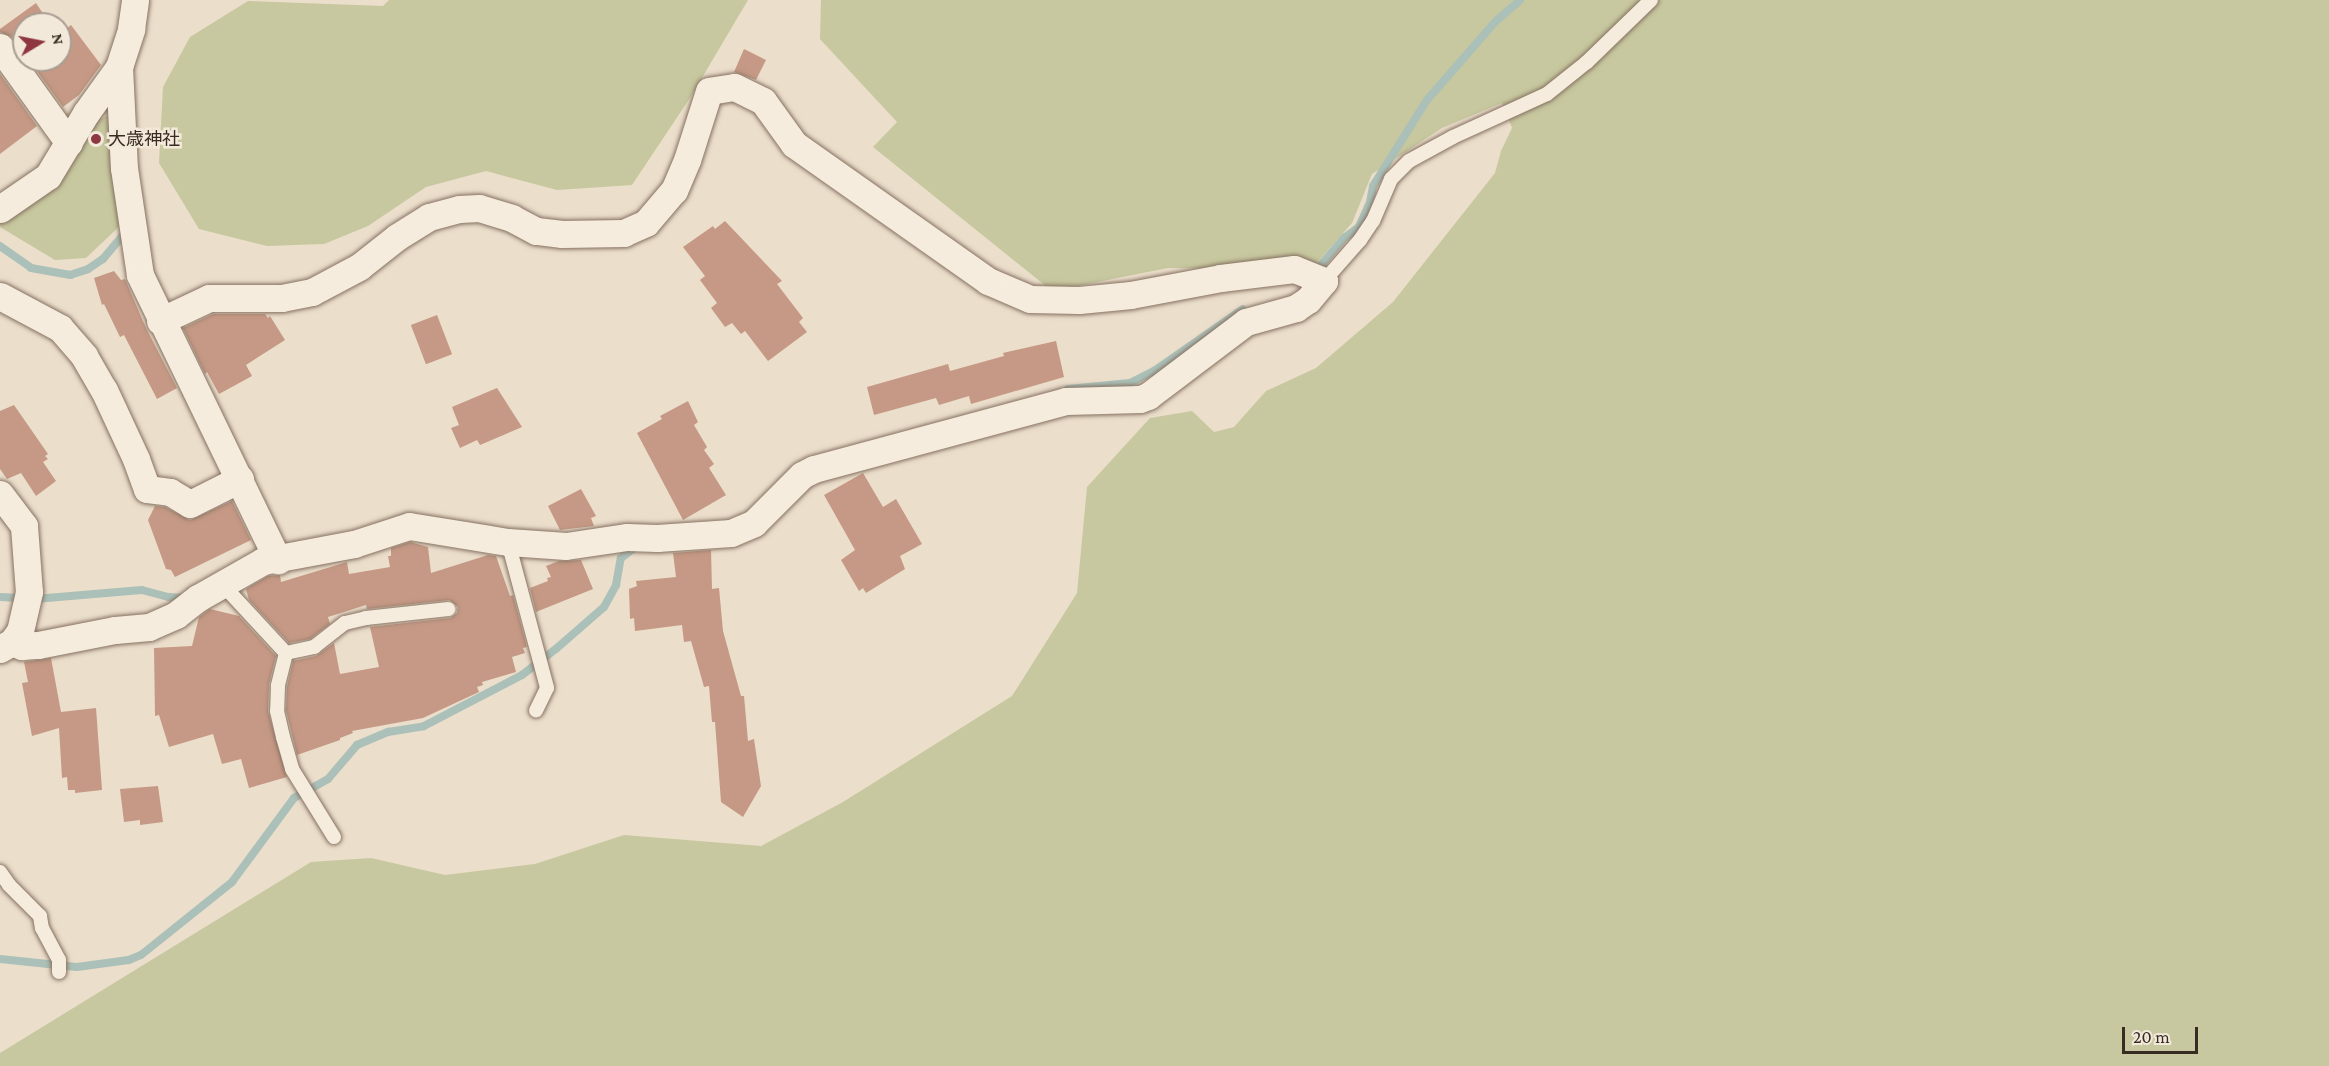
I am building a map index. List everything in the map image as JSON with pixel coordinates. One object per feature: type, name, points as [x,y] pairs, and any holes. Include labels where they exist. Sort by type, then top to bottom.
[{"type":"street","points":[[0,209],[48,176],[119,67],[131,29],[135,0]]},
{"type":"street","points":[[0,47],[69,143]]},
{"type":"street","points":[[119,67],[124,168],[140,275],[160,321],[240,478],[278,560]]},
{"type":"street","points":[[6,646],[38,645],[115,630],[148,627],[176,615],[222,584],[263,561],[354,544],[409,526],[508,542],[566,546],[627,537],[657,538],[731,533],[754,523],[802,475],[814,469],[1066,401],[1140,399],[1148,396],[1246,322],[1296,308],[1308,300],[1310,276],[1221,278],[1131,295],[1079,300],[1030,299],[988,281],[794,144],[763,101],[734,87],[710,91],[687,160],[674,190],[646,223],[624,233],[573,234],[536,231],[512,218],[479,208],[459,209],[429,217],[397,237],[359,267],[312,292],[282,298],[209,298],[160,321]]},
{"type":"street","points":[[0,296],[60,328],[84,356],[104,390],[132,449],[147,489],[170,492],[190,504],[240,478]]},
{"type":"street","points":[[0,494],[24,526],[29,592],[20,631],[6,646]]},
{"type":"lane","points":[[1310,276],[1360,240],[1373,220],[1391,179],[1409,161],[1445,141],[1547,94],[1587,62],[1652,0]]},
{"type":"lane","points":[[508,542],[547,688],[536,711]]},
{"type":"lane","points":[[222,584],[285,653]]},
{"type":"lane","points":[[285,653],[314,647],[345,623],[366,618],[449,609]]},
{"type":"lane","points":[[285,653],[278,686],[277,711],[283,737],[292,769],[334,837]]},
{"type":"lane","points":[[0,872],[9,885],[40,915],[42,928],[59,960],[60,972]]},
{"type":"green space","points":[[389,0],[748,0],[690,98],[632,185],[557,190],[486,171],[426,187],[368,226],[324,244],[267,246],[199,229],[159,163],[163,87],[190,37],[248,1],[383,6]]},
{"type":"green space","points":[[821,0],[2329,0],[2329,1066],[0,1066],[0,1053],[311,862],[371,858],[445,875],[535,864],[624,835],[761,846],[843,802],[1012,696],[1077,593],[1087,487],[1150,418],[1192,411],[1214,432],[1234,427],[1266,391],[1316,368],[1393,302],[1495,173],[1501,151],[1512,128],[1502,103],[1442,128],[1372,174],[1352,223],[1315,265],[1248,269],[1168,268],[1052,291],[873,147],[897,122],[820,39]]},
{"type":"green space","points":[[113,114],[125,221],[86,258],[55,260],[0,227],[0,220],[94,121]]},
{"type":"building","points":[[36,3],[42,12],[24,12]]},
{"type":"building","points":[[12,20],[12,37],[0,32],[0,29]]},
{"type":"building","points":[[72,26],[101,65],[79,95],[63,107],[38,72],[72,72]]},
{"type":"building","points":[[744,49],[766,60],[756,80],[734,72]]},
{"type":"building","points":[[0,74],[37,126],[0,154]]},
{"type":"building","points":[[725,221],[782,281],[777,284],[803,318],[799,322],[807,332],[768,361],[745,331],[741,334],[732,323],[725,327],[711,308],[717,303],[700,280],[705,276],[683,247],[713,226],[715,229]]},
{"type":"building","points":[[114,271],[121,280],[125,279],[146,328],[177,388],[157,399],[124,335],[120,337],[104,304],[102,305],[94,278]]},
{"type":"building","points":[[213,314],[265,314],[268,318],[270,316],[285,340],[246,365],[252,376],[219,394],[207,372],[205,374],[183,328]]},
{"type":"building","points":[[437,315],[452,354],[426,364],[411,325]]},
{"type":"building","points":[[1056,341],[1064,377],[971,404],[969,396],[939,405],[936,398],[874,415],[867,387],[948,364],[950,371],[1004,356],[1003,353]]},
{"type":"building","points":[[497,388],[522,427],[480,445],[477,440],[460,448],[451,428],[459,425],[452,407]]},
{"type":"building","points":[[688,401],[698,422],[694,425],[707,447],[704,450],[714,464],[709,468],[726,495],[683,520],[637,433],[662,419],[660,416]]},
{"type":"building","points":[[14,405],[48,454],[45,456],[48,459],[43,462],[56,481],[36,496],[21,473],[7,479],[0,469],[0,411]]},
{"type":"building","points":[[863,473],[883,507],[896,499],[922,544],[900,556],[905,569],[866,593],[863,588],[859,591],[841,560],[855,550],[824,495]]},
{"type":"building","points":[[581,489],[596,516],[591,518],[594,526],[560,530],[548,506]]},
{"type":"building","points":[[232,501],[251,540],[175,577],[171,570],[166,569],[148,520],[155,506],[165,507],[190,520]]},
{"type":"building","points":[[410,542],[428,547],[431,573],[488,555],[496,556],[510,596],[513,595],[527,647],[523,648],[525,653],[512,657],[516,672],[482,682],[483,685],[477,687],[479,692],[423,718],[352,731],[353,733],[340,740],[297,755],[286,710],[287,687],[293,661],[316,656],[334,643],[340,674],[379,667],[370,627],[450,618],[457,613],[458,607],[449,600],[367,609],[366,605],[328,617],[330,624],[310,639],[289,643],[249,600],[246,589],[268,576],[280,575],[281,582],[347,562],[349,574],[390,567],[388,556],[391,556],[391,548]]},
{"type":"building","points":[[711,550],[712,589],[719,588],[723,631],[741,696],[744,696],[748,741],[754,739],[761,786],[743,817],[721,802],[715,722],[712,722],[709,686],[704,687],[691,641],[684,642],[682,625],[635,631],[634,618],[630,619],[629,589],[637,586],[636,581],[676,577],[673,553]]},
{"type":"building","points":[[581,560],[593,589],[536,612],[530,588],[548,581],[547,578],[551,577],[546,566],[559,561]]},
{"type":"building","points":[[210,609],[239,616],[276,656],[269,684],[268,711],[287,777],[249,788],[241,759],[222,764],[213,734],[169,747],[159,715],[155,716],[154,648],[192,646],[199,617]]},
{"type":"building","points":[[51,658],[61,712],[96,708],[102,790],[75,793],[75,790],[68,790],[67,777],[62,778],[59,728],[32,736],[22,683],[28,682],[24,662]]},
{"type":"building","points":[[158,786],[163,822],[140,825],[140,820],[124,822],[120,789]]},
{"type":"waterway","points":[[1314,273],[1344,238],[1359,227],[1370,202],[1373,186],[1427,100],[1495,22],[1520,0]]},
{"type":"waterway","points":[[0,246],[31,268],[70,275],[88,269],[103,259],[127,230]]},
{"type":"waterway","points":[[1068,389],[1130,383],[1154,371],[1243,309]]},
{"type":"waterway","points":[[0,959],[77,967],[129,960],[141,955],[232,882],[294,798],[328,779],[357,745],[388,732],[424,726],[522,675],[557,648],[604,607],[616,585],[621,558],[637,546]]},
{"type":"waterway","points":[[0,597],[35,599],[142,590],[169,597],[184,598]]},
{"type":"place","name":"大歳神社","points":[[96,139]]}]
